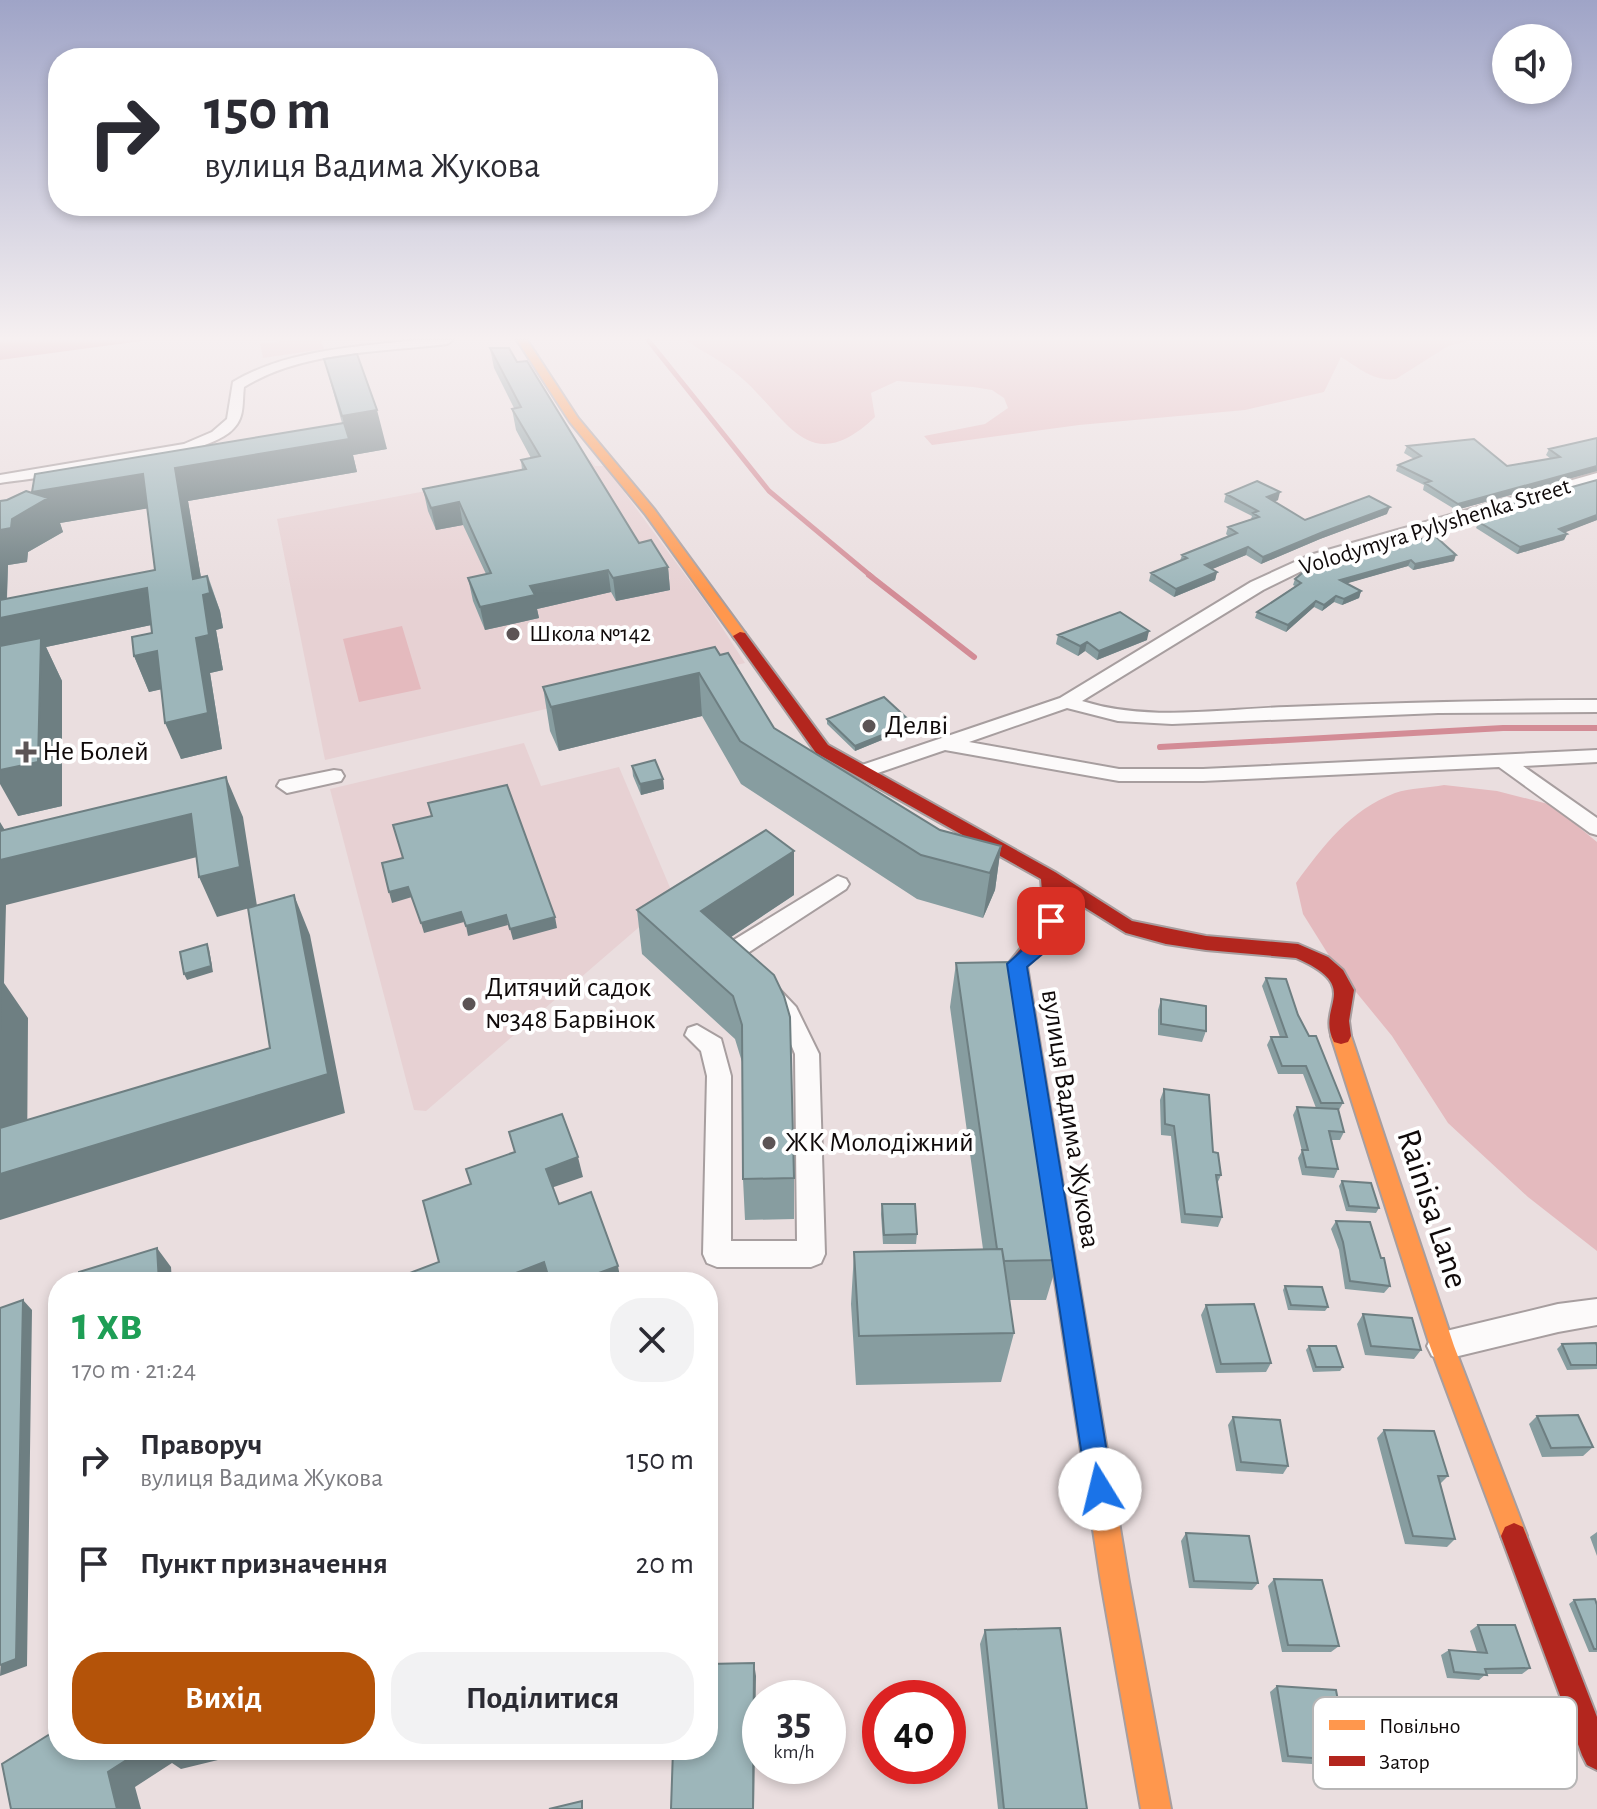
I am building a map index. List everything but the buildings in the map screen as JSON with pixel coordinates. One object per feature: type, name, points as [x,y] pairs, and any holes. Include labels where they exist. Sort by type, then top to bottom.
[{"type":"street","points":[[0,479],[186,448],[213,438],[229,424]]},
{"type":"street","points":[[578,424],[650,512],[822,749],[1049,876]]},
{"type":"street","name":"Volodymyra Pylyshenka Street","points":[[863,772],[1067,702],[1257,586],[1316,558],[1597,477]]},
{"type":"street","points":[[1067,702],[1087,710],[1155,717],[1523,705],[1597,706]]},
{"type":"street","points":[[947,745],[1119,775],[1203,775],[1597,756]]},
{"type":"street","points":[[1502,760],[1597,828]]},
{"type":"street","points":[[287,786],[334,776]]},
{"type":"street","name":"Rainisa Lane","points":[[1049,876],[1126,926],[1193,941],[1298,951],[1315,956],[1342,982],[1345,997],[1337,1025],[1442,1346],[1575,1697]]},
{"type":"street","name":"вулиця Вадима Жукова","points":[[1049,876],[1054,901],[1044,942],[1017,964],[1115,1582],[1156,1809]]},
{"type":"street","points":[[697,1035],[712,1046],[719,1076],[717,1254],[811,1254],[807,1054],[802,1033],[784,1007],[727,955],[838,884]]},
{"type":"street","points":[[1442,1346],[1481,1341],[1513,1329],[1597,1312]]},
{"type":"street","name":"Rainisa Lane","points":[[1577,1702],[1597,1755]]},
{"type":"shaded area","points":[[787,424],[866,424],[852,435],[832,443],[814,443]]},
{"type":"shaded area","points":[[983,424],[1085,424],[932,445],[924,436]]},
{"type":"shaded area","name":"Школа №142","points":[[591,460],[595,466],[605,466],[708,606],[745,663],[325,760],[277,519]]},
{"type":"shaded area","points":[[402,626],[421,689],[359,702],[343,639]]},
{"type":"shaded area","name":"Дитячий садок №348 Барвінок","points":[[524,743],[541,786],[619,767],[674,897],[426,1111],[414,1110],[330,789]]},
{"type":"shaded area","points":[[1444,785],[1497,791],[1552,805],[1597,842],[1597,1251],[1528,1197],[1448,1123],[1392,1036],[1338,970],[1303,914],[1296,883],[1327,843],[1351,819],[1395,793]]},
{"type":"waterway","points":[[716,424],[769,491],[872,577]]},
{"type":"waterway","points":[[869,575],[974,657]]},
{"type":"waterway","points":[[1160,747],[1503,728],[1597,728]]},
{"type":"traffic: slow","points":[[578,424],[650,512],[740,636]]},
{"type":"traffic: slow","points":[[1341,1036],[1442,1346],[1514,1536]]},
{"type":"traffic: slow","points":[[1046,1150],[1115,1582],[1156,1809]]},
{"type":"traffic: jam","points":[[740,636],[822,749],[1049,876],[1052,904],[1048,926],[1037,944],[1017,964],[1046,1150]]},
{"type":"traffic: jam","points":[[1049,876],[1126,926],[1166,937],[1206,943],[1298,951],[1314,958],[1336,975],[1344,990],[1341,1036]]},
{"type":"traffic: jam","points":[[1514,1536],[1575,1697]]},
{"type":"traffic: jam","points":[[1577,1702],[1597,1755]]},
{"type":"place","name":"Школа №142","points":[[513,634]]},
{"type":"place","name":"Делві","points":[[869,726]]},
{"type":"place","name":"Не Болей","points":[[26,752]]},
{"type":"place","name":"Дитячий садок №348 Барвінок","points":[[469,1004]]},
{"type":"place","name":"ЖК Молодіжний","points":[[769,1143]]},
{"type":"route","points":[[1051,921],[1044,942],[1017,964],[1100,1489]]}]
